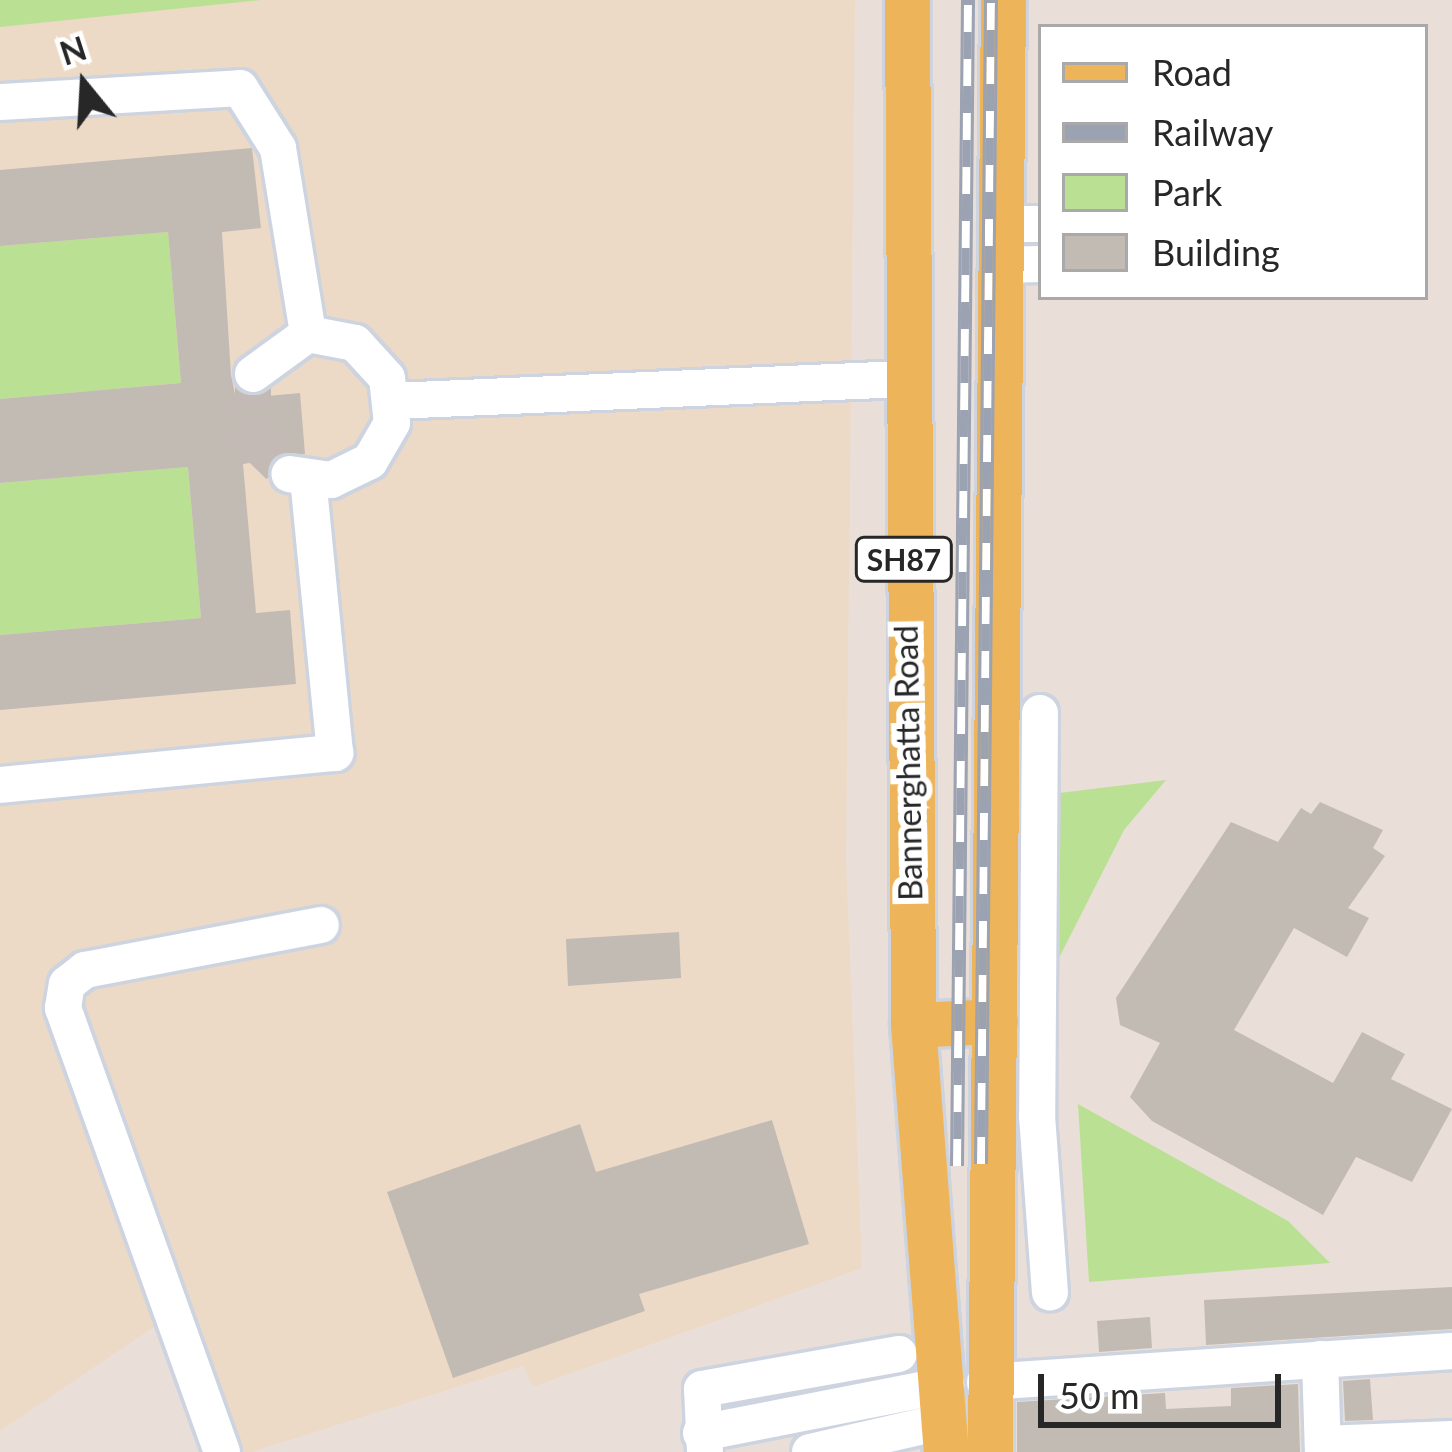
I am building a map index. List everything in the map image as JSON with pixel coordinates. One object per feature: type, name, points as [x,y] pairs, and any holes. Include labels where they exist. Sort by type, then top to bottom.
[{"type":"main road","name":"Bannerghatta Road","points":[[907,0],[902,379],[914,1025],[955,1410]]},
{"type":"main road","name":"SH87","points":[[955,1410],[994,1114],[1020,244],[1003,0]]},
{"type":"main road","points":[[914,1025],[994,1022]]},
{"type":"main road","points":[[955,1410],[990,1452]]},
{"type":"street","points":[[0,102],[240,88],[278,148],[308,334]]},
{"type":"street","points":[[253,374],[308,334]]},
{"type":"street","points":[[0,785],[335,753],[297,477],[370,461],[393,401],[374,357],[308,334]]},
{"type":"street","points":[[393,401],[902,379]]},
{"type":"street","points":[[1040,713],[1037,1116],[1050,1292]]},
{"type":"street","points":[[222,1452],[63,1008],[67,984],[85,970],[321,925]]},
{"type":"street","points":[[898,1354],[710,1385],[697,1395],[703,1442],[1320,1359],[1452,1351]]},
{"type":"street","points":[[1320,1359],[1323,1448],[1452,1439]]},
{"type":"street","points":[[810,1452],[955,1410]]},
{"type":"shaded area","points":[[0,0],[855,0],[846,857],[862,1268],[533,1387],[523,1366],[252,1452],[207,1452],[155,1326],[0,1431]]},
{"type":"green space","points":[[0,0],[261,0],[0,27]]},
{"type":"green space","points":[[168,232],[181,383],[0,399],[0,246]]},
{"type":"green space","points":[[188,467],[201,618],[0,635],[0,483]]},
{"type":"green space","points":[[1166,780],[1124,830],[1059,958],[1051,794]]},
{"type":"green space","points":[[1078,1104],[1288,1221],[1330,1263],[1089,1282]]},
{"type":"building","points":[[252,148],[261,228],[222,232],[231,375],[236,399],[300,393],[305,454],[243,464],[256,613],[290,610],[296,684],[0,710],[0,635],[201,618],[188,467],[0,483],[0,399],[181,383],[168,232],[0,246],[0,170]]},
{"type":"building","points":[[1320,802],[1383,830],[1373,848],[1385,856],[1348,908],[1369,918],[1347,957],[1294,928],[1234,1030],[1333,1083],[1362,1032],[1405,1054],[1391,1079],[1452,1109],[1412,1182],[1356,1157],[1323,1215],[1152,1121],[1130,1097],[1160,1043],[1120,1025],[1116,998],[1231,822],[1278,842],[1301,808],[1311,814]]},
{"type":"building","points":[[679,932],[681,978],[568,986],[566,939]]},
{"type":"building","points":[[772,1120],[809,1244],[639,1294],[645,1311],[453,1378],[387,1192],[580,1124],[596,1172]]},
{"type":"building","points":[[1452,1287],[1452,1329],[1206,1345],[1204,1300]]},
{"type":"building","points":[[1150,1317],[1152,1348],[1099,1352],[1097,1321]]},
{"type":"building","points":[[1370,1379],[1373,1420],[1345,1421],[1343,1381]]},
{"type":"building","points":[[1298,1384],[1300,1452],[1017,1452],[1017,1402],[1165,1393],[1166,1409],[1231,1406],[1231,1388]]},
{"type":"tunnel","points":[[253,374],[253,441],[286,473]]},
{"type":"railway","points":[[957,1166],[968,0]]},
{"type":"railway","points":[[981,1164],[991,0]]}]
